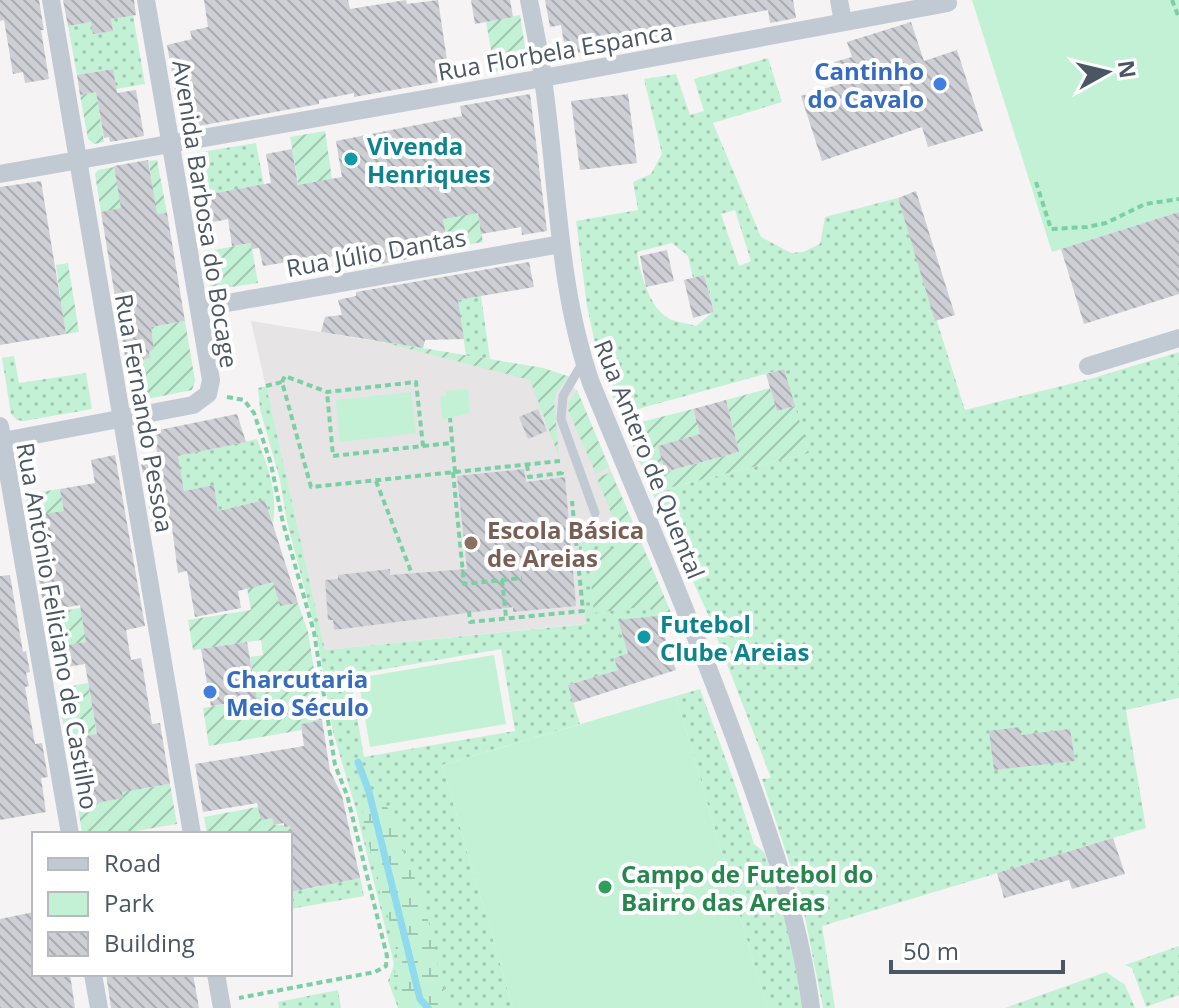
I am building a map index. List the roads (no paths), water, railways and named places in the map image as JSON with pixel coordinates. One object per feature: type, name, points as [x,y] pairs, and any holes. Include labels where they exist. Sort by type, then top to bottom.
[{"type":"street","name":"Rua Fernando Pessoa","points":[[51,0],[192,832]]},
{"type":"street","name":"Avenida Barbosa do Bocage","points":[[1,434],[122,419],[193,405],[208,394],[211,380],[146,0]]},
{"type":"street","name":"Rua Antero de Quental","points":[[529,0],[543,78],[561,244],[583,362],[713,680],[763,816],[805,959],[811,1008]]},
{"type":"street","points":[[839,0],[843,22]]},
{"type":"street","name":"Rua Florbela Espanca","points":[[0,174],[948,3]]},
{"type":"street","name":"Rua Júlio Dantas","points":[[199,308],[561,244]]},
{"type":"street","points":[[1088,366],[1179,338]]},
{"type":"street","name":"Rua António Feliciano de Castilho","points":[[1,434],[70,832]]},
{"type":"street","points":[[93,976],[99,1008]]},
{"type":"street","points":[[216,976],[221,1005]]},
{"type":"lane","points":[[583,362],[563,396],[561,419],[595,513]]},
{"type":"waterway","points":[[358,762],[369,792],[420,999],[428,1008]]},
{"type":"place","name":"Cantinho do Cavalo","points":[[940,84]]},
{"type":"place","name":"Vivenda Henriques","points":[[351,159]]},
{"type":"place","name":"Escola Básica de Areias","points":[[471,543]]},
{"type":"place","name":"Futebol Clube Areias","points":[[644,637]]},
{"type":"place","name":"Charcutaria Meio Século","points":[[210,692]]},
{"type":"place","name":"Campo de Futebol do Bairro das Areias","points":[[605,887]]}]
